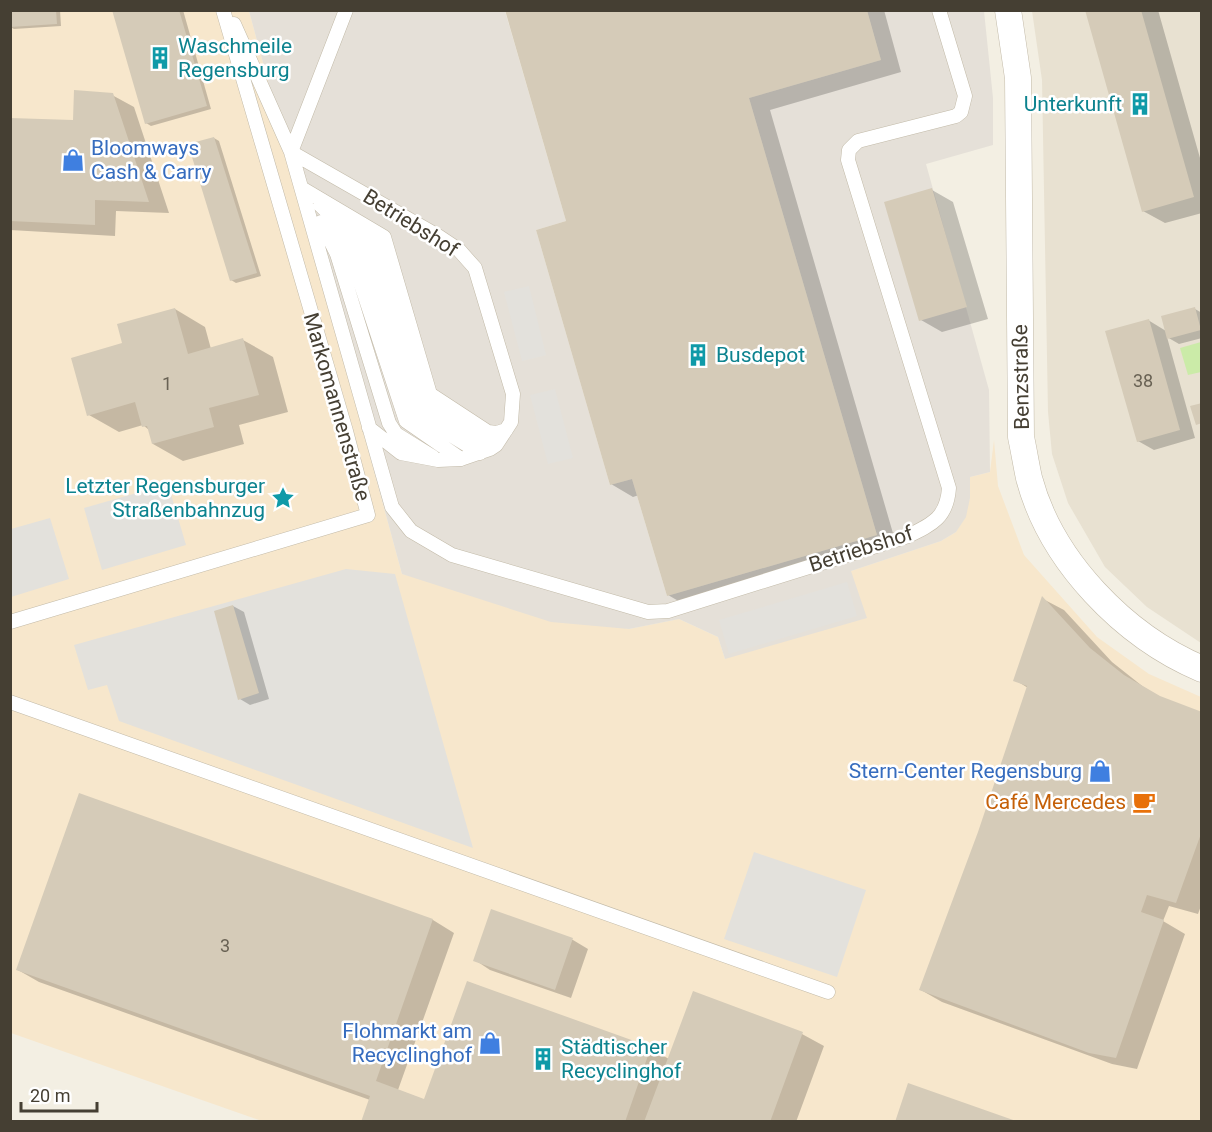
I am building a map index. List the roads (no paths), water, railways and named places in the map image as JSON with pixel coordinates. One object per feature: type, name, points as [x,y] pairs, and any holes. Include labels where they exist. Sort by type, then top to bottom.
[{"type":"street","name":"Benzstraße","points":[[1008,10],[1018,78],[1021,437],[1029,479],[1051,529],[1070,560],[1100,597],[1133,628],[1175,658],[1202,669]]},
{"type":"lane","name":"Markomannenstraße","points":[[10,622],[368,515],[346,431],[223,10]]},
{"type":"lane","name":"Betriebshof","points":[[228,10],[291,152],[392,507],[411,531],[428,544],[452,555],[648,612],[680,607],[908,536],[927,527],[940,517],[948,504],[949,488],[848,160],[849,150],[858,141],[956,117],[961,112],[965,96],[939,10]]},
{"type":"lane","points":[[291,152],[346,10]]},
{"type":"lane","name":"Betriebshof","points":[[291,152],[459,250],[475,268],[513,394],[511,422],[496,445],[461,459],[438,460],[400,453],[384,442],[368,426]]},
{"type":"lane","name":"Betriebshof","points":[[303,189],[384,237],[430,394],[488,432],[497,433],[506,430]]},
{"type":"lane","name":"Betriebshof","points":[[303,189],[373,242],[420,396],[425,405],[485,442],[496,445]]},
{"type":"lane","name":"Betriebshof","points":[[303,189],[362,246],[413,406],[420,416],[480,453]]},
{"type":"lane","name":"Betriebshof","points":[[303,189],[350,251],[406,421],[461,459]]},
{"type":"lane","name":"Betriebshof","points":[[303,189],[337,254],[389,423],[396,434],[438,460]]},
{"type":"lane","points":[[10,702],[828,992]]},
{"type":"place","name":"Waschmeile Regensburg","points":[[160,58]]},
{"type":"place","name":"Unterkunft","points":[[1140,104]]},
{"type":"place","name":"Bloomways Cash & Carry","points":[[73,160]]},
{"type":"place","name":"Busdepot","points":[[698,355]]},
{"type":"place","name":"Letzter Regensburger Straßenbahnzug","points":[[283,498]]},
{"type":"place","name":"Stern-Center Regensburg","points":[[1100,771]]},
{"type":"place","name":"Café Mercedes","points":[[1144,802]]},
{"type":"place","name":"Flohmarkt am Recyclinghof","points":[[490,1043]]},
{"type":"place","name":"Städtischer Recyclinghof","points":[[543,1059]]}]
